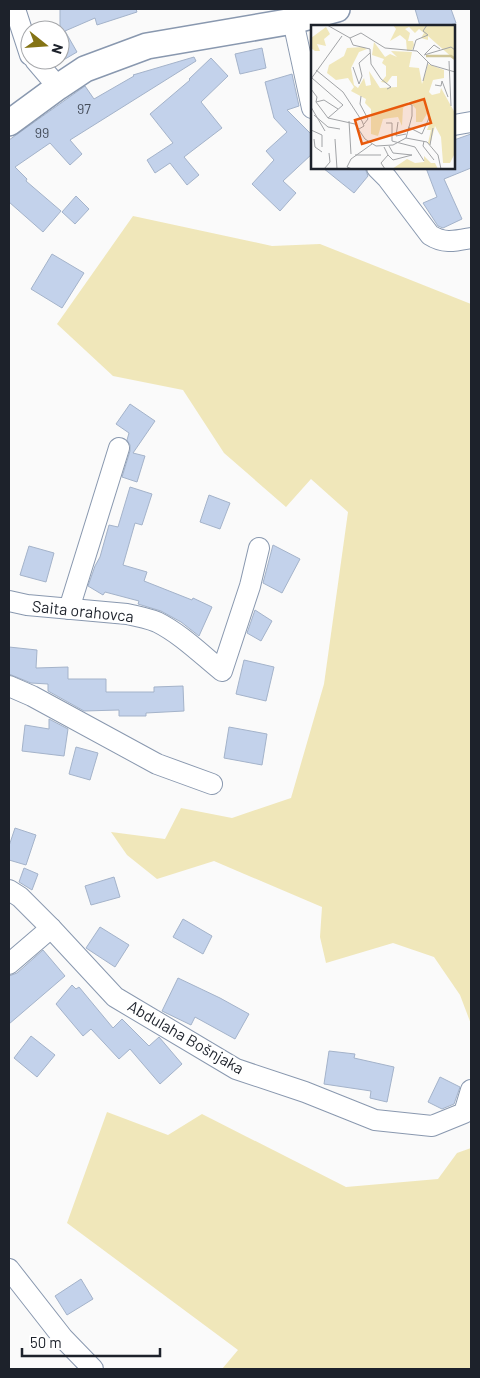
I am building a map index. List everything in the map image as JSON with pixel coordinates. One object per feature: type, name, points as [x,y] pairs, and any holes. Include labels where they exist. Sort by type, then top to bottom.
[{"type":"street","points":[[15,9],[20,24]]},
{"type":"street","points":[[9,123],[58,87],[85,70],[147,46],[293,21],[338,9]]},
{"type":"street","points":[[293,21],[311,103]]},
{"type":"street","points":[[44,70],[58,87]]},
{"type":"street","points":[[455,124],[471,122]]},
{"type":"street","points":[[378,169],[388,178],[430,235],[438,240],[450,242],[471,238]]},
{"type":"street","points":[[69,609],[119,448]]},
{"type":"street","name":"Saita orahovca","points":[[9,601],[28,605],[127,614],[156,622],[178,636],[222,671],[250,586],[259,548]]},
{"type":"street","points":[[9,686],[32,696],[157,764],[212,784]]},
{"type":"street","name":"Abdulaha Bošnjaka","points":[[9,890],[20,896],[115,997],[236,1069],[305,1092],[375,1120],[432,1126],[464,1113],[471,1090]]},
{"type":"street","points":[[9,964],[51,928]]},
{"type":"street","points":[[9,1269],[63,1338],[92,1369]]},
{"type":"shaded area","points":[[133,216],[272,246],[320,244],[471,304],[471,1024],[460,995],[434,957],[393,943],[326,963],[320,937],[322,907],[214,861],[157,879],[127,855],[111,832],[165,839],[181,808],[232,818],[291,798],[324,684],[348,512],[311,479],[286,507],[224,453],[183,390],[113,376],[57,324]]},
{"type":"shaded area","points":[[107,1112],[168,1135],[202,1114],[346,1187],[438,1179],[457,1153],[471,1148],[471,1369],[222,1369],[238,1350],[67,1223]]},
{"type":"building","points":[[60,9],[136,9],[137,12],[97,25],[95,18],[70,29],[70,20],[60,20]]},
{"type":"building","points":[[415,9],[451,9],[456,23],[450,25],[420,25]]},
{"type":"building","points":[[70,40],[77,52],[70,56]]},
{"type":"building","points":[[262,48],[266,68],[240,74],[235,54]]},
{"type":"building","points":[[194,57],[196,61],[70,140],[82,154],[70,165],[50,143],[15,167],[27,179],[26,181],[61,211],[43,232],[9,202],[9,140],[85,86],[94,99],[133,75]]},
{"type":"building","points":[[211,58],[228,76],[201,102],[222,128],[184,157],[199,175],[187,185],[170,163],[155,173],[147,160],[173,143],[150,114],[190,80]]},
{"type":"building","points":[[292,74],[299,106],[287,110],[311,134],[311,155],[283,181],[296,193],[280,211],[252,184],[274,160],[266,151],[287,132],[274,118],[265,82]]},
{"type":"building","points":[[471,134],[471,168],[444,179],[462,219],[443,228],[438,226],[423,203],[437,197],[426,169],[455,169],[455,140]]},
{"type":"building","points":[[324,169],[365,169],[368,176],[354,193]]},
{"type":"building","points":[[76,196],[89,209],[75,224],[62,212]]},
{"type":"building","points":[[52,254],[84,273],[62,308],[31,289]]},
{"type":"building","points":[[130,404],[155,421],[133,453],[145,456],[137,482],[122,477],[130,451],[130,445],[127,440],[129,433],[116,424]]},
{"type":"building","points":[[130,487],[152,494],[142,525],[135,523],[123,565],[147,572],[144,581],[192,600],[193,598],[212,607],[199,636],[181,622],[161,611],[138,604],[139,601],[105,592],[103,595],[88,586],[100,557],[109,525],[118,527]]},
{"type":"building","points":[[209,495],[230,503],[220,529],[200,522]]},
{"type":"building","points":[[273,545],[300,559],[282,593],[263,583]]},
{"type":"building","points":[[29,546],[54,553],[46,582],[20,575]]},
{"type":"building","points":[[255,610],[272,621],[261,641],[247,633]]},
{"type":"building","points":[[9,647],[37,650],[36,668],[68,667],[68,679],[106,679],[106,692],[154,692],[154,687],[183,686],[184,711],[146,713],[146,716],[119,716],[119,710],[84,711],[48,691],[48,684],[31,683],[9,674]]},
{"type":"building","points":[[244,660],[274,667],[266,701],[236,694]]},
{"type":"building","points":[[49,719],[68,729],[64,756],[22,751],[25,725],[49,729]]},
{"type":"building","points":[[229,727],[267,734],[262,765],[224,758]]},
{"type":"building","points":[[76,747],[98,753],[90,780],[69,774]]},
{"type":"building","points":[[15,828],[36,835],[26,865],[9,860],[9,846]]},
{"type":"building","points":[[24,868],[38,874],[32,890],[19,882]]},
{"type":"building","points":[[114,877],[120,897],[91,905],[85,886]]},
{"type":"building","points":[[183,919],[212,936],[203,954],[173,937]]},
{"type":"building","points":[[100,927],[129,945],[115,967],[86,948]]},
{"type":"building","points":[[43,950],[65,976],[9,1024],[9,976],[17,973]]},
{"type":"building","points":[[178,978],[249,1014],[235,1039],[195,1017],[191,1025],[162,1011]]},
{"type":"building","points":[[72,985],[76,989],[79,987],[113,1028],[122,1019],[149,1046],[159,1037],[182,1064],[160,1084],[130,1049],[119,1059],[91,1029],[83,1036],[56,1004]]},
{"type":"building","points":[[31,1036],[55,1055],[37,1077],[14,1058]]},
{"type":"building","points":[[329,1051],[355,1054],[354,1058],[394,1067],[387,1102],[370,1098],[371,1091],[324,1084]]},
{"type":"building","points":[[440,1077],[460,1087],[454,1104],[442,1109],[428,1102]]},
{"type":"building","points":[[81,1279],[93,1299],[67,1315],[55,1296]]}]
